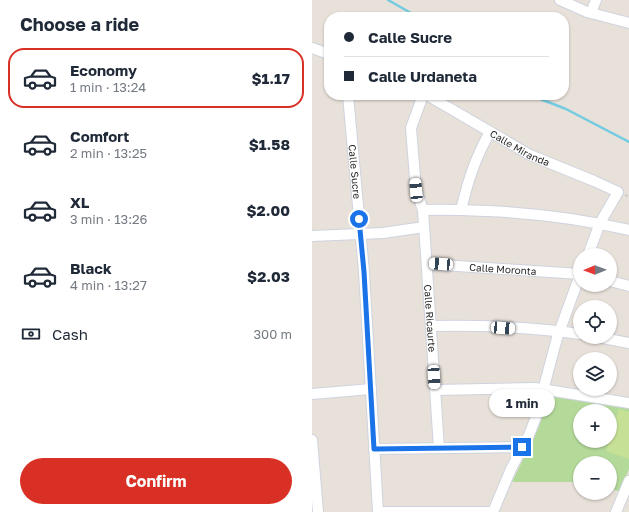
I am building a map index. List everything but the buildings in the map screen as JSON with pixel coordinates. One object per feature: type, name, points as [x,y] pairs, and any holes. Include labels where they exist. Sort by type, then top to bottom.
[{"type":"street","points":[[560,0],[576,8],[629,23]]},
{"type":"street","points":[[591,13],[596,0]]},
{"type":"street","points":[[312,48],[324,52]]},
{"type":"street","name":"Calle Sucre","points":[[348,100],[364,272],[379,512]]},
{"type":"street","name":"Calle Ricaurte","points":[[421,100],[411,128],[416,190],[423,210],[438,448]]},
{"type":"street","name":"Calle Miranda","points":[[436,100],[530,155],[618,192],[600,223]]},
{"type":"street","points":[[461,210],[467,184],[473,167],[479,151],[490,132]]},
{"type":"street","points":[[423,210],[461,210],[543,214],[600,223],[629,230]]},
{"type":"street","points":[[591,248],[600,223]]},
{"type":"street","points":[[312,236],[399,231],[424,227]]},
{"type":"street","name":"Calle Moronta","points":[[427,264],[573,274]]},
{"type":"street","points":[[617,283],[629,286]]},
{"type":"street","points":[[493,512],[511,469],[529,435],[536,416],[559,331],[574,292]]},
{"type":"street","points":[[431,326],[465,325],[573,333]]},
{"type":"street","points":[[617,341],[629,344]]},
{"type":"street","points":[[435,390],[520,388],[629,403]]},
{"type":"street","points":[[312,394],[371,389]]},
{"type":"street","points":[[312,440],[318,512]]},
{"type":"street","points":[[374,449],[522,447]]},
{"type":"street","points":[[616,512],[629,481]]},
{"type":"street","points":[[379,512],[490,512]]},
{"type":"green space","points":[[549,396],[602,404],[573,404],[573,448],[617,448],[617,406],[629,408],[629,469],[620,492],[617,491],[617,456],[573,456],[573,482],[512,482],[538,429]]},
{"type":"green space","points":[[619,409],[629,412],[629,459],[606,451],[607,448],[617,448],[617,415]]},
{"type":"waterway","points":[[388,0],[409,12]]},
{"type":"waterway","points":[[543,100],[566,109],[629,142]]},
{"type":"route","points":[[359,219],[364,272],[374,449],[522,447]]}]
